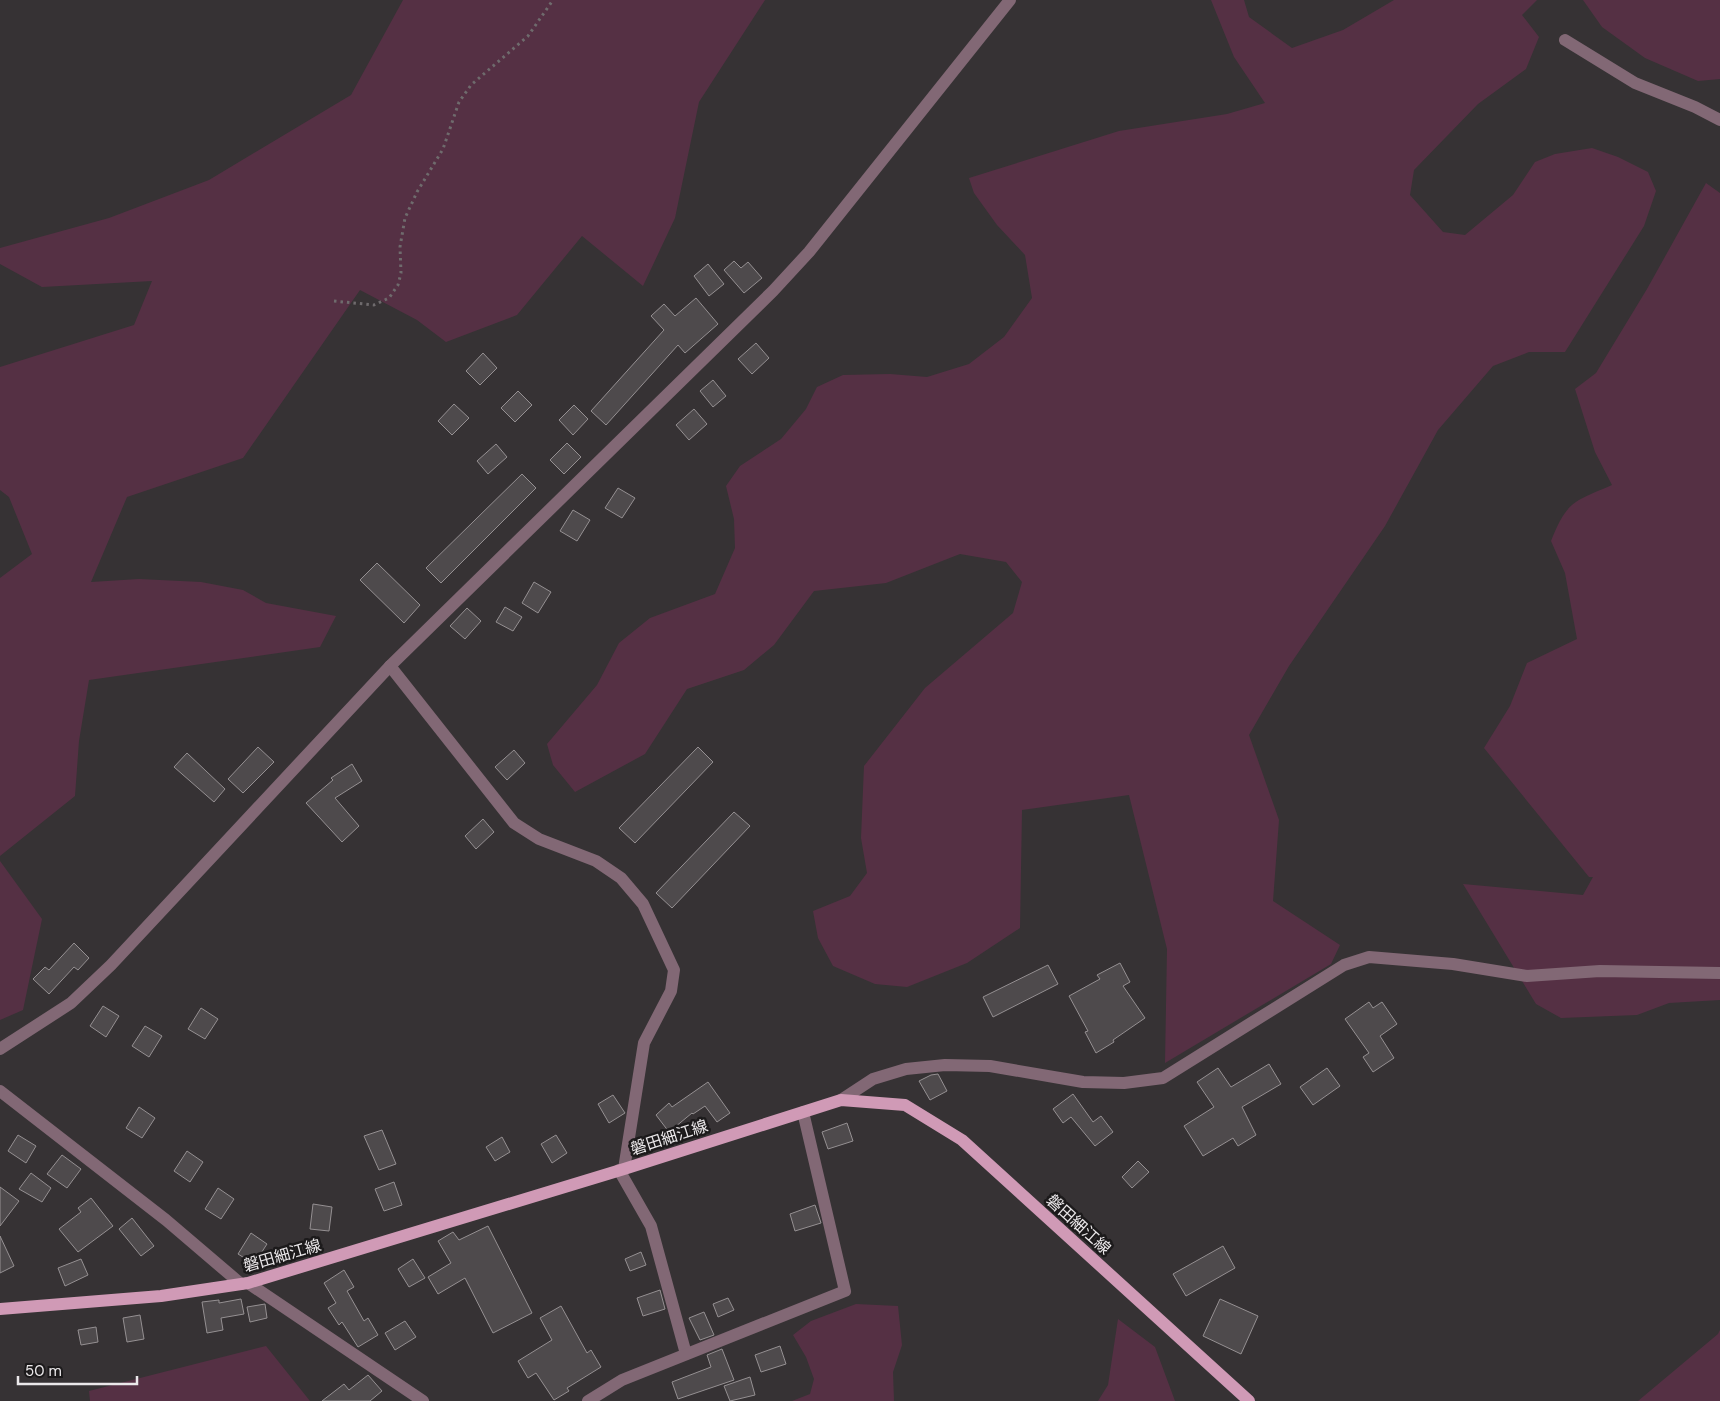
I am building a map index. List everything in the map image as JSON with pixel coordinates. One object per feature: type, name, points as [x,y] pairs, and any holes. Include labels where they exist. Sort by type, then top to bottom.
[{"type":"main road","name":"磐田細江線","points":[[0,1309],[161,1296],[244,1283],[622,1169],[841,1100],[905,1105],[962,1140],[1249,1401]]},
{"type":"street","points":[[0,1049],[71,1003],[111,965],[390,666],[773,292],[809,252],[1010,0]]},
{"type":"street","points":[[1565,40],[1635,83],[1695,107],[1720,120]]},
{"type":"street","points":[[390,666],[514,823],[539,839],[596,861],[621,878],[643,904],[664,945],[674,970],[671,991],[644,1043],[622,1169],[652,1226],[686,1354]]},
{"type":"street","points":[[841,1100],[873,1079],[906,1069],[945,1065],[990,1066],[1083,1082],[1124,1083],[1163,1078],[1344,965],[1368,957],[1453,964],[1527,976],[1600,971],[1720,972]]},
{"type":"street","points":[[0,1091],[244,1283],[424,1401]]},
{"type":"street","points":[[588,1401],[622,1380],[845,1291],[803,1112]]},
{"type":"path","points":[[334,302],[374,305],[389,298],[398,286],[401,273],[400,247],[406,218],[417,192],[443,149],[459,102],[471,85],[528,36],[553,0]]},
{"type":"shaded area","points":[[403,0],[765,0],[699,102],[675,218],[643,286],[582,236],[517,315],[446,342],[417,320],[360,290],[243,458],[127,497],[91,582],[139,579],[201,582],[243,590],[266,603],[336,616],[320,647],[89,680],[79,741],[75,796],[0,856],[0,578],[32,554],[9,497],[0,490],[0,367],[134,325],[152,281],[42,287],[0,264],[0,248],[109,218],[209,180],[351,95]]},
{"type":"shaded area","points":[[1211,0],[1244,0],[1249,17],[1292,48],[1343,30],[1394,0],[1537,0],[1522,15],[1539,37],[1526,69],[1478,104],[1414,170],[1410,195],[1443,232],[1465,235],[1513,195],[1535,162],[1555,154],[1592,148],[1618,157],[1648,172],[1656,191],[1644,226],[1565,352],[1529,352],[1493,366],[1438,430],[1385,526],[1289,666],[1249,735],[1279,820],[1273,901],[1340,945],[1331,964],[1165,1063],[1167,949],[1129,795],[1022,810],[1020,928],[967,963],[907,987],[875,984],[833,966],[818,938],[813,911],[850,896],[867,873],[861,838],[864,766],[925,688],[1013,613],[1022,582],[1006,562],[960,554],[886,583],[814,591],[774,645],[744,670],[687,689],[645,754],[575,792],[553,765],[547,744],[597,685],[619,643],[650,618],[715,594],[735,548],[734,519],[726,486],[740,466],[781,439],[806,409],[817,387],[843,375],[890,374],[927,377],[969,364],[1004,337],[1032,298],[1025,255],[997,225],[974,193],[969,178],[1119,131],[1227,114],[1265,103],[1234,57]]},
{"type":"shaded area","points":[[1583,0],[1720,0],[1720,79],[1698,81],[1645,58],[1602,27]]},
{"type":"shaded area","points":[[1706,183],[1720,193],[1720,1000],[1669,1003],[1637,1015],[1561,1018],[1536,1004],[1463,884],[1583,895],[1593,877],[1589,877],[1484,748],[1510,706],[1527,663],[1577,639],[1565,573],[1551,541],[1562,518],[1573,504],[1588,495],[1612,485],[1595,452],[1575,389],[1596,373],[1647,289]]},
{"type":"shaded area","points":[[0,861],[42,919],[23,1010],[0,1020]]},
{"type":"shaded area","points":[[856,1304],[898,1306],[902,1345],[893,1372],[894,1401],[792,1401],[810,1394],[814,1379],[806,1357],[793,1335],[811,1321]]},
{"type":"shaded area","points":[[1118,1319],[1155,1347],[1175,1401],[1098,1401],[1108,1385]]},
{"type":"shaded area","points":[[1720,1330],[1720,1401],[1638,1401],[1718,1334]]},
{"type":"shaded area","points":[[266,1346],[310,1401],[90,1401],[89,1391]]},
{"type":"building","points":[[734,261],[741,268],[748,262],[762,278],[744,293],[724,270]]},
{"type":"building","points":[[708,264],[724,284],[709,296],[694,276]]},
{"type":"building","points":[[696,298],[718,324],[685,353],[678,345],[606,425],[591,411],[664,330],[651,316],[664,304],[675,316]]},
{"type":"building","points":[[756,343],[769,358],[752,374],[738,359]]},
{"type":"building","points":[[483,353],[497,368],[480,385],[466,371]]},
{"type":"building","points":[[713,380],[726,396],[713,407],[700,391]]},
{"type":"building","points":[[518,391],[532,405],[515,422],[501,408]]},
{"type":"building","points":[[454,404],[469,418],[452,435],[438,421]]},
{"type":"building","points":[[574,405],[588,419],[573,435],[559,420]]},
{"type":"building","points":[[694,409],[707,424],[689,440],[676,425]]},
{"type":"building","points":[[567,443],[581,457],[564,474],[550,460]]},
{"type":"building","points":[[496,444],[507,457],[488,474],[477,461]]},
{"type":"building","points":[[522,474],[536,488],[441,583],[426,568]]},
{"type":"building","points":[[618,488],[635,498],[622,518],[605,508]]},
{"type":"building","points":[[573,510],[590,520],[577,541],[560,531]]},
{"type":"building","points":[[377,563],[420,605],[404,623],[360,580]]},
{"type":"building","points":[[534,582],[551,592],[538,613],[522,603]]},
{"type":"building","points":[[505,607],[522,617],[513,631],[496,622]]},
{"type":"building","points":[[467,608],[481,621],[465,639],[450,626]]},
{"type":"building","points":[[258,747],[274,762],[243,793],[228,779]]},
{"type":"building","points":[[698,747],[713,762],[635,843],[619,828]]},
{"type":"building","points":[[514,750],[525,763],[507,780],[495,767]]},
{"type":"building","points":[[187,753],[225,789],[214,802],[174,767]]},
{"type":"building","points":[[352,764],[362,781],[335,798],[359,826],[342,842],[306,803],[333,780],[331,778]]},
{"type":"building","points":[[734,812],[750,826],[672,908],[656,893]]},
{"type":"building","points":[[483,819],[494,832],[476,849],[465,836]]},
{"type":"building","points":[[74,943],[89,958],[78,970],[74,967],[49,994],[33,979],[45,967],[49,970]]},
{"type":"building","points":[[1120,963],[1130,982],[1123,986],[1145,1018],[1113,1040],[1114,1042],[1096,1053],[1085,1032],[1088,1031],[1069,996],[1100,979],[1097,975]]},
{"type":"building","points":[[1048,965],[1058,984],[993,1017],[983,997]]},
{"type":"building","points":[[1369,1002],[1373,1008],[1382,1002],[1397,1024],[1380,1036],[1394,1058],[1373,1072],[1363,1057],[1369,1053],[1345,1019]]},
{"type":"building","points":[[103,1006],[119,1016],[106,1037],[90,1026]]},
{"type":"building","points":[[201,1008],[218,1019],[205,1039],[188,1029]]},
{"type":"building","points":[[145,1026],[162,1036],[149,1057],[132,1046]]},
{"type":"building","points":[[1269,1064],[1281,1084],[1242,1107],[1256,1135],[1238,1146],[1233,1138],[1203,1156],[1184,1126],[1214,1107],[1197,1082],[1218,1068],[1231,1087]]},
{"type":"building","points":[[1327,1068],[1340,1086],[1313,1105],[1300,1087]]},
{"type":"building","points":[[938,1074],[947,1091],[930,1100],[919,1081]]},
{"type":"building","points":[[708,1082],[730,1113],[717,1122],[705,1106],[692,1113],[669,1132],[656,1115],[669,1103],[672,1107]]},
{"type":"building","points":[[1073,1094],[1093,1122],[1101,1116],[1113,1132],[1095,1146],[1071,1117],[1063,1123],[1053,1109]]},
{"type":"building","points":[[613,1095],[625,1113],[609,1123],[598,1104]]},
{"type":"building","points":[[139,1107],[155,1118],[142,1138],[126,1128]]},
{"type":"building","points":[[847,1123],[853,1141],[828,1149],[822,1132]]},
{"type":"building","points":[[382,1130],[396,1164],[379,1170],[364,1136]]},
{"type":"building","points":[[18,1135],[36,1146],[26,1163],[8,1151]]},
{"type":"building","points":[[556,1135],[567,1153],[552,1163],[541,1144]]},
{"type":"building","points":[[502,1137],[510,1152],[495,1161],[486,1147]]},
{"type":"building","points":[[187,1151],[203,1162],[190,1182],[174,1171]]},
{"type":"building","points":[[62,1155],[81,1169],[67,1188],[47,1174]]},
{"type":"building","points":[[1138,1161],[1149,1172],[1132,1188],[1122,1177]]},
{"type":"building","points":[[31,1173],[51,1188],[42,1202],[19,1189]]},
{"type":"building","points":[[394,1182],[402,1205],[384,1211],[375,1189]]},
{"type":"building","points":[[0,1187],[19,1201],[0,1226]]},
{"type":"building","points":[[218,1188],[234,1199],[221,1219],[205,1209]]},
{"type":"building","points":[[91,1198],[113,1226],[78,1252],[59,1229],[81,1212],[78,1208]]},
{"type":"building","points":[[313,1204],[332,1207],[329,1231],[310,1229]]},
{"type":"building","points":[[815,1205],[821,1223],[795,1231],[790,1214]]},
{"type":"building","points":[[132,1218],[154,1246],[141,1256],[119,1229]]},
{"type":"building","points":[[488,1226],[532,1313],[493,1333],[465,1278],[438,1294],[428,1277],[451,1263],[438,1241],[453,1232],[459,1240]]},
{"type":"building","points":[[251,1233],[267,1244],[254,1264],[238,1254]]},
{"type":"building","points":[[0,1236],[14,1266],[0,1273]]},
{"type":"building","points":[[1223,1246],[1235,1268],[1186,1296],[1173,1274]]},
{"type":"building","points":[[641,1252],[646,1265],[630,1271],[625,1259]]},
{"type":"building","points":[[81,1259],[88,1275],[65,1286],[58,1268]]},
{"type":"building","points":[[413,1259],[425,1278],[409,1287],[398,1269]]},
{"type":"building","points":[[344,1270],[354,1287],[347,1291],[364,1321],[368,1318],[378,1335],[358,1347],[342,1322],[339,1325],[328,1308],[336,1303],[324,1283]]},
{"type":"building","points":[[660,1290],[665,1309],[643,1316],[637,1298]]},
{"type":"building","points":[[728,1298],[734,1310],[718,1317],[713,1304]]},
{"type":"building","points":[[241,1299],[244,1314],[221,1318],[223,1330],[207,1333],[202,1302],[219,1300],[219,1303]]},
{"type":"building","points":[[1220,1299],[1258,1316],[1241,1354],[1203,1336]]},
{"type":"building","points":[[265,1304],[267,1318],[250,1322],[247,1307]]},
{"type":"building","points":[[561,1306],[587,1353],[591,1350],[601,1367],[567,1388],[569,1391],[554,1400],[536,1373],[528,1378],[518,1361],[552,1340],[540,1318]]},
{"type":"building","points":[[704,1312],[714,1335],[700,1340],[689,1318]]},
{"type":"building","points":[[140,1315],[144,1339],[127,1342],[123,1318]]},
{"type":"building","points":[[405,1321],[416,1337],[395,1350],[385,1333]]},
{"type":"building","points":[[96,1327],[98,1342],[81,1345],[78,1330]]},
{"type":"building","points":[[780,1346],[786,1364],[761,1372],[755,1355]]},
{"type":"building","points":[[722,1349],[734,1380],[678,1399],[672,1382],[711,1367],[707,1355]]},
{"type":"building","points":[[368,1375],[382,1391],[370,1401],[322,1401],[344,1384],[349,1390]]},
{"type":"building","points":[[750,1377],[755,1395],[730,1401],[724,1386]]}]
